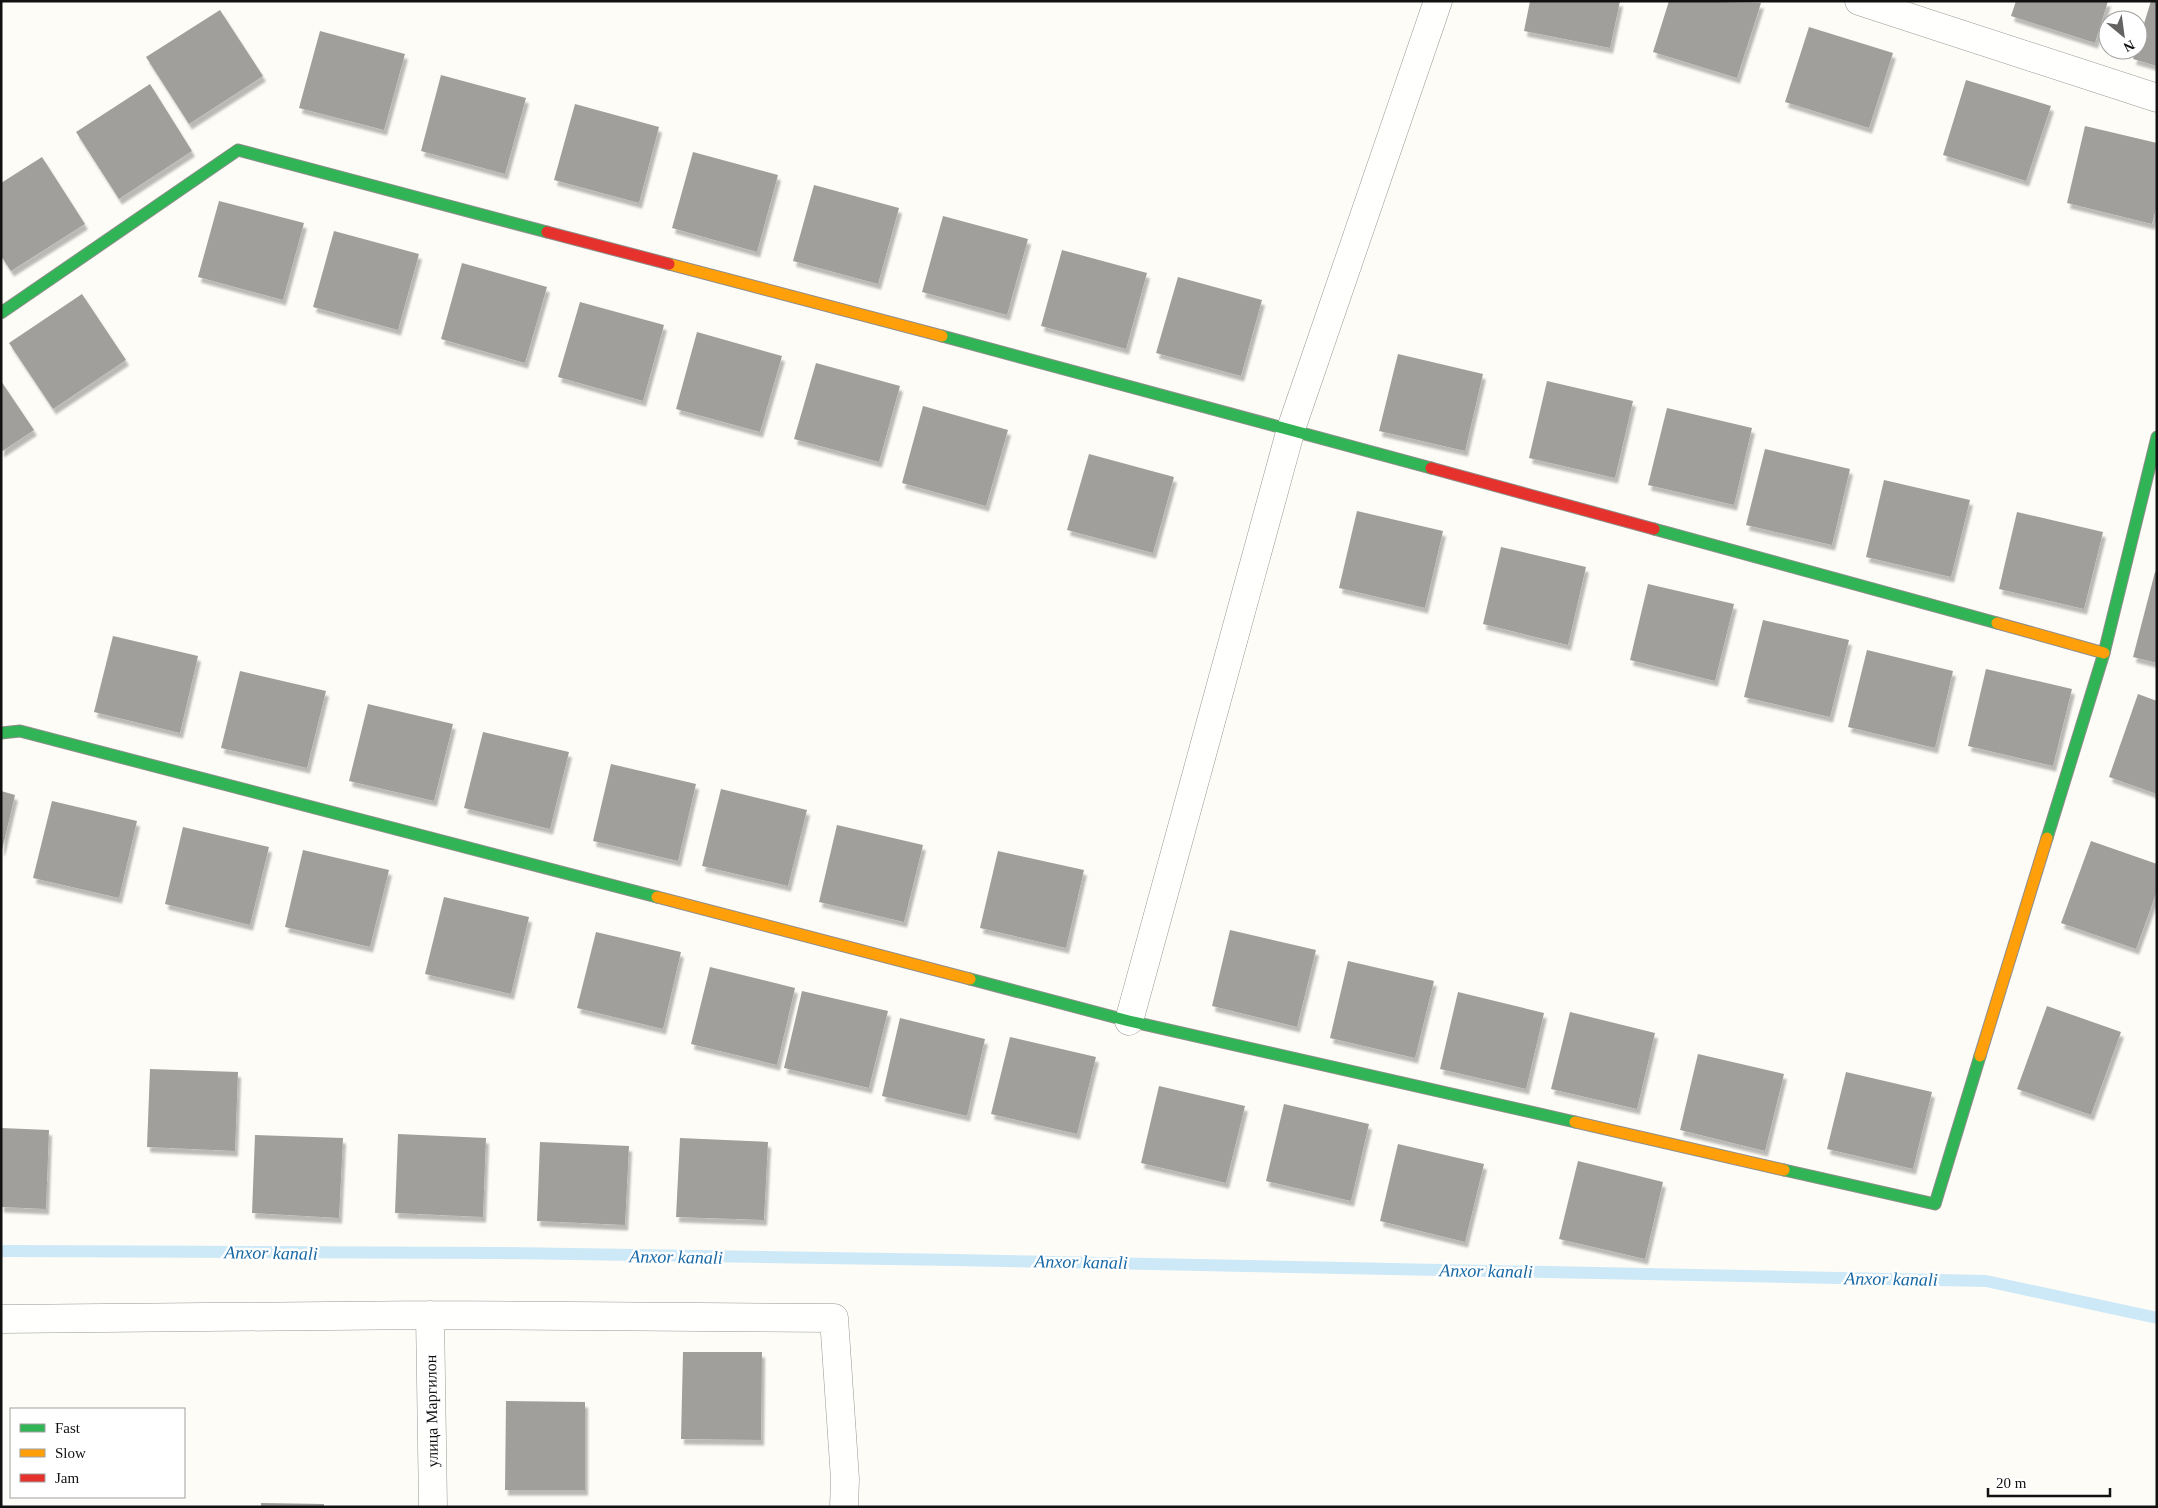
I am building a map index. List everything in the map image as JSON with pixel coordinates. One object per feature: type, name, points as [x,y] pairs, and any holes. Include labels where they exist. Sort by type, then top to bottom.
[{"type":"street","points":[[1129,1021],[1291,429],[1438,1]]},
{"type":"street","points":[[1859,1],[2157,98]]},
{"type":"street","points":[[1,312],[238,150],[1291,429],[2104,653]]},
{"type":"street","points":[[1,734],[20,731],[1129,1021],[1936,1204],[2104,653],[2157,437]]},
{"type":"street","points":[[1,1319],[430,1315],[834,1318],[845,1479],[844,1507]]},
{"type":"street","name":"улица Маргилон","points":[[430,1315],[433,1507]]},
{"type":"building","points":[[1530,1],[1620,1],[1610,48],[1524,31]]},
{"type":"building","points":[[1669,1],[1761,3],[1737,78],[1653,52]]},
{"type":"building","points":[[2016,1],[2108,1],[2105,10],[2098,10],[2098,33],[2095,43],[2011,16]]},
{"type":"building","points":[[2151,1],[2157,1],[2157,66],[2136,60],[2148,60],[2148,11]]},
{"type":"building","points":[[220,10],[263,76],[189,124],[146,57]]},
{"type":"building","points":[[1809,27],[1893,53],[1869,128],[1785,102]]},
{"type":"building","points":[[320,31],[405,54],[384,130],[299,108]]},
{"type":"building","points":[[441,75],[526,98],[505,174],[421,151]]},
{"type":"building","points":[[1966,80],[2051,106],[2026,181],[1943,155]]},
{"type":"building","points":[[150,84],[192,151],[119,199],[76,132]]},
{"type":"building","points":[[575,104],[659,127],[639,203],[554,180]]},
{"type":"building","points":[[2085,126],[2157,143],[2157,205],[2152,224],[2067,203]]},
{"type":"building","points":[[693,152],[778,175],[757,252],[672,228]]},
{"type":"building","points":[[42,157],[85,224],[11,271],[1,256],[1,183]]},
{"type":"building","points":[[814,185],[899,208],[878,284],[793,261]]},
{"type":"building","points":[[219,201],[304,223],[283,300],[198,277]]},
{"type":"building","points":[[943,216],[1028,239],[1007,315],[922,292]]},
{"type":"building","points":[[334,231],[419,254],[398,330],[313,307]]},
{"type":"building","points":[[1062,250],[1147,273],[1126,349],[1041,326]]},
{"type":"building","points":[[462,263],[547,287],[525,363],[441,339]]},
{"type":"building","points":[[1178,277],[1262,300],[1241,376],[1156,353]]},
{"type":"building","points":[[82,294],[126,360],[53,409],[9,343]]},
{"type":"building","points":[[580,302],[664,325],[643,401],[558,377]]},
{"type":"building","points":[[697,332],[782,356],[760,432],[676,409]]},
{"type":"building","points":[[1398,354],[1483,374],[1465,451],[1379,431]]},
{"type":"building","points":[[816,363],[900,386],[879,462],[794,439]]},
{"type":"building","points":[[1,381],[34,430],[1,452]]},
{"type":"building","points":[[1547,381],[1633,401],[1615,478],[1529,458]]},
{"type":"building","points":[[923,406],[1008,430],[986,506],[902,483]]},
{"type":"building","points":[[1667,408],[1752,428],[1734,505],[1648,485]]},
{"type":"building","points":[[1765,449],[1850,469],[1832,545],[1746,525]]},
{"type":"building","points":[[1089,454],[1174,477],[1153,553],[1067,530]]},
{"type":"building","points":[[1884,480],[1970,500],[1951,577],[1866,557]]},
{"type":"building","points":[[1357,511],[1443,531],[1425,608],[1339,588]]},
{"type":"building","points":[[2017,512],[2103,532],[2084,609],[1999,589]]},
{"type":"building","points":[[1501,547],[1586,567],[1568,645],[1483,624]]},
{"type":"building","points":[[2155,572],[2157,573],[2157,663],[2133,657]]},
{"type":"building","points":[[1648,584],[1734,604],[1715,681],[1630,660]]},
{"type":"building","points":[[1763,620],[1849,640],[1830,717],[1744,697]]},
{"type":"building","points":[[113,636],[198,656],[180,733],[94,712]]},
{"type":"building","points":[[1867,650],[1953,671],[1935,748],[1848,727]]},
{"type":"building","points":[[1986,669],[2072,689],[2053,766],[1968,746]]},
{"type":"building","points":[[240,671],[326,691],[307,768],[221,748]]},
{"type":"building","points":[[2138,694],[2157,701],[2157,794],[2109,777]]},
{"type":"building","points":[[368,704],[453,724],[434,801],[349,781]]},
{"type":"building","points":[[483,732],[569,752],[550,829],[464,808]]},
{"type":"building","points":[[611,764],[696,784],[678,861],[593,841]]},
{"type":"building","points":[[721,789],[807,810],[788,886],[702,866]]},
{"type":"building","points":[[1,791],[15,795],[2,850],[1,850]]},
{"type":"building","points":[[52,801],[137,821],[119,898],[33,878]]},
{"type":"building","points":[[837,825],[923,845],[904,922],[819,902]]},
{"type":"building","points":[[183,827],[269,847],[250,925],[165,904]]},
{"type":"building","points":[[2091,841],[2157,864],[2157,891],[2136,949],[2061,923]]},
{"type":"building","points":[[303,850],[389,870],[370,947],[285,927]]},
{"type":"building","points":[[998,851],[1084,870],[1066,948],[980,928]]},
{"type":"building","points":[[444,897],[529,917],[511,994],[425,974]]},
{"type":"building","points":[[1230,930],[1316,950],[1297,1027],[1212,1006]]},
{"type":"building","points":[[596,932],[681,952],[663,1029],[577,1008]]},
{"type":"building","points":[[1348,961],[1434,981],[1415,1058],[1330,1038]]},
{"type":"building","points":[[710,967],[795,988],[777,1065],[691,1044]]},
{"type":"building","points":[[802,991],[888,1011],[869,1088],[784,1068]]},
{"type":"building","points":[[1458,992],[1544,1013],[1526,1089],[1440,1069]]},
{"type":"building","points":[[2047,1006],[2121,1032],[2091,1115],[2017,1089]]},
{"type":"building","points":[[1570,1012],[1655,1033],[1637,1109],[1551,1089]]},
{"type":"building","points":[[900,1018],[985,1039],[967,1116],[882,1096]]},
{"type":"building","points":[[1010,1037],[1096,1057],[1077,1134],[991,1114]]},
{"type":"building","points":[[1698,1054],[1784,1074],[1765,1151],[1680,1130]]},
{"type":"building","points":[[150,1069],[238,1072],[235,1151],[147,1147]]},
{"type":"building","points":[[1846,1072],[1932,1092],[1913,1169],[1827,1149]]},
{"type":"building","points":[[1159,1086],[1245,1106],[1226,1183],[1141,1163]]},
{"type":"building","points":[[1284,1104],[1369,1124],[1351,1201],[1266,1181]]},
{"type":"building","points":[[1,1128],[49,1130],[46,1209],[1,1207]]},
{"type":"building","points":[[398,1134],[486,1138],[483,1217],[395,1213]]},
{"type":"building","points":[[255,1135],[343,1138],[339,1218],[252,1213]]},
{"type":"building","points":[[680,1138],[768,1142],[764,1220],[676,1217]]},
{"type":"building","points":[[540,1142],[629,1146],[625,1225],[537,1221]]},
{"type":"building","points":[[1398,1144],[1484,1164],[1465,1242],[1380,1221]]},
{"type":"building","points":[[1578,1161],[1663,1182],[1645,1259],[1559,1239]]},
{"type":"building","points":[[683,1352],[762,1352],[761,1440],[681,1439]]},
{"type":"building","points":[[506,1401],[585,1402],[585,1490],[505,1490]]},
{"type":"building","points":[[261,1503],[324,1504],[324,1507],[261,1507]]},
{"type":"waterway","name":"Anxor kanali","points":[[1,1251],[500,1253],[955,1260],[1986,1281],[2157,1318]]},
{"type":"traffic: fast","points":[[1,313],[238,150],[547,232]]},
{"type":"traffic: fast","points":[[942,336],[1431,468]]},
{"type":"traffic: fast","points":[[2047,838],[2104,653],[2157,437]]},
{"type":"traffic: fast","points":[[1654,529],[1997,623]]},
{"type":"traffic: fast","points":[[1,733],[20,731],[657,897]]},
{"type":"traffic: fast","points":[[970,979],[1129,1021],[1575,1122]]},
{"type":"traffic: fast","points":[[1784,1170],[1935,1204],[1980,1056]]},
{"type":"traffic: slow","points":[[669,264],[942,336]]},
{"type":"traffic: slow","points":[[1997,623],[2104,653]]},
{"type":"traffic: slow","points":[[1980,1056],[2047,838]]},
{"type":"traffic: slow","points":[[657,897],[970,979]]},
{"type":"traffic: slow","points":[[1575,1122],[1784,1170]]},
{"type":"traffic: jam","points":[[547,232],[669,264]]},
{"type":"traffic: jam","points":[[1431,468],[1654,529]]}]
